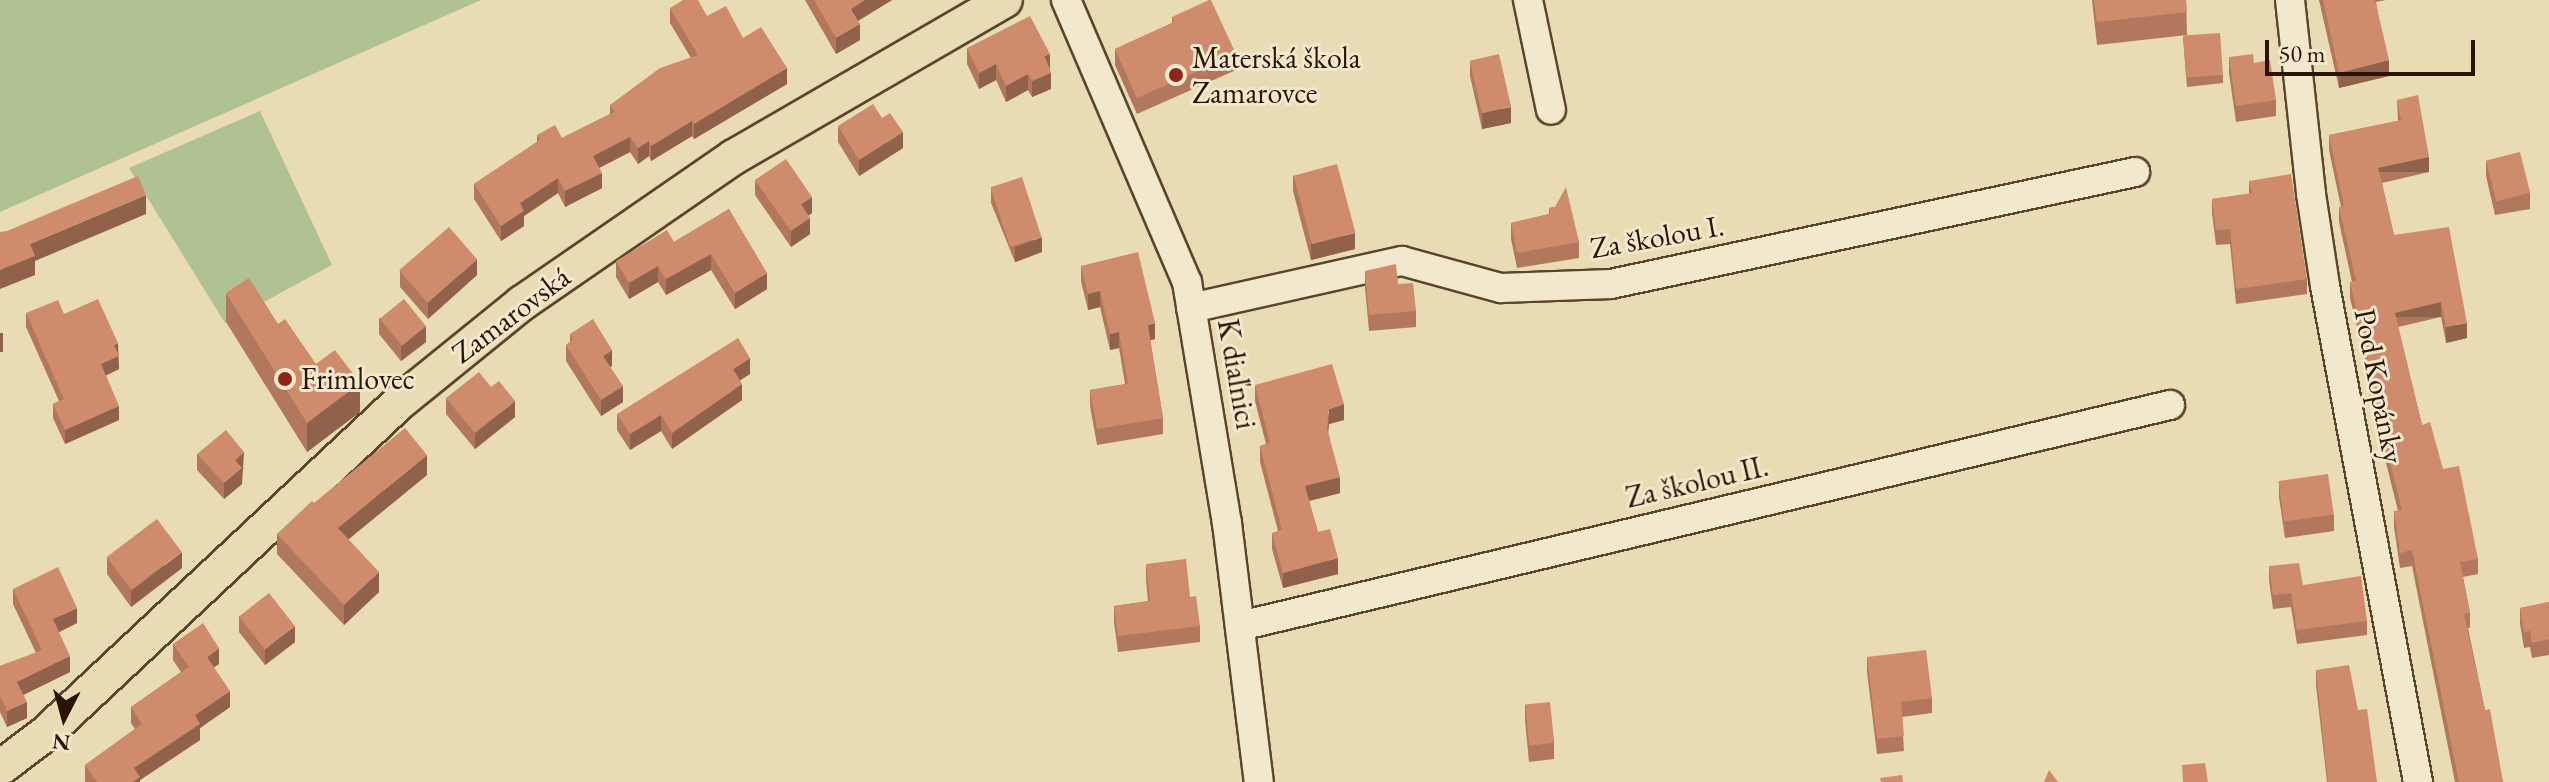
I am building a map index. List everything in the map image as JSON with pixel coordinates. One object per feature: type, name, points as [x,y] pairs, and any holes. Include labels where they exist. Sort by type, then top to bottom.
[{"type":"main road","name":"Zamarovská","points":[[0,768],[45,734],[401,401],[522,303],[734,157],[1005,0]]},
{"type":"street","name":"K diaľnici","points":[[1066,0],[1187,282],[1227,523],[1259,782]]},
{"type":"street","points":[[1528,0],[1551,110]]},
{"type":"street","name":"Pod Kopánky","points":[[2290,0],[2311,194],[2325,286],[2418,782]]},
{"type":"street","name":"Za školou I.","points":[[1191,308],[1402,261],[1501,288],[1611,284],[2135,172]]},
{"type":"street","name":"Za školou II.","points":[[1240,626],[2170,405]]},
{"type":"green space","points":[[0,0],[481,0],[0,212]]},
{"type":"green space","name":"Frimlovec","points":[[260,111],[332,265],[225,323],[129,168]]},
{"type":"building","points":[[683,0],[698,0],[707,16],[726,6],[743,38],[761,27],[787,68],[651,146],[649,141],[638,148],[630,137],[593,156],[602,173],[565,191],[558,178],[520,203],[524,211],[501,226],[474,184],[540,140],[537,135],[555,125],[562,138],[615,112],[610,105],[660,68],[698,55],[670,8]]},
{"type":"building","points":[[814,0],[865,0],[851,9],[860,24],[836,38]]},
{"type":"building","points":[[1209,0],[1236,54],[1137,98],[1115,49],[1174,22],[1172,17]]},
{"type":"building","points":[[2094,0],[2186,0],[2187,12],[2097,22]]},
{"type":"building","points":[[2323,0],[2375,0],[2389,60],[2339,73]]},
{"type":"building","points":[[1030,16],[1050,54],[1044,56],[1051,73],[1032,81],[1028,74],[1006,86],[996,64],[979,73],[967,48]]},
{"type":"building","points":[[2220,33],[2223,75],[2186,77],[2183,36]]},
{"type":"building","points":[[1499,54],[1511,107],[1482,113],[1470,61]]},
{"type":"building","points":[[2253,54],[2254,63],[2270,60],[2276,100],[2236,106],[2229,57]]},
{"type":"building","points":[[2418,95],[2429,157],[2378,168],[2394,235],[2449,227],[2467,323],[2446,327],[2441,302],[2395,313],[2422,425],[2430,422],[2443,469],[2459,466],[2478,559],[2460,562],[2470,613],[2464,614],[2485,710],[2490,709],[2503,782],[2459,782],[2412,550],[2400,553],[2394,511],[2402,510],[2364,359],[2368,358],[2350,282],[2356,281],[2339,207],[2344,206],[2329,135],[2401,120],[2397,100]]},
{"type":"building","points":[[873,104],[882,118],[890,113],[903,132],[859,160],[838,126]]},
{"type":"building","points":[[2520,152],[2530,193],[2496,201],[2486,160]]},
{"type":"building","points":[[786,159],[812,197],[801,204],[810,218],[791,231],[755,180]]},
{"type":"building","points":[[1337,164],[1355,233],[1312,244],[1294,176]]},
{"type":"building","points":[[2291,174],[2307,279],[2236,289],[2230,229],[2216,230],[2212,199],[2252,193],[2249,181]]},
{"type":"building","points":[[138,176],[146,195],[30,244],[35,256],[0,270],[0,232]]},
{"type":"building","points":[[1022,177],[1041,237],[1010,247],[991,187]]},
{"type":"building","points":[[1566,187],[1579,242],[1517,253],[1511,223],[1550,214],[1549,208],[1555,207]]},
{"type":"building","points":[[729,209],[767,273],[735,293],[711,254],[666,279],[658,266],[629,283],[616,261],[667,230],[674,242]]},
{"type":"building","points":[[449,227],[477,259],[427,303],[399,270]]},
{"type":"building","points":[[1138,252],[1155,323],[1148,325],[1163,418],[1097,429],[1090,390],[1128,384],[1119,332],[1110,334],[1100,291],[1088,294],[1081,266]]},
{"type":"building","points":[[1396,264],[1398,284],[1413,283],[1416,311],[1369,315],[1365,271]]},
{"type":"building","points":[[249,278],[278,324],[285,319],[316,364],[335,350],[360,383],[307,423],[226,293]]},
{"type":"building","points":[[98,299],[118,343],[114,345],[119,356],[101,364],[119,406],[65,430],[53,404],[64,399],[26,313],[58,300],[64,314]]},
{"type":"building","points":[[404,299],[426,326],[402,346],[380,319]]},
{"type":"building","points":[[593,319],[612,350],[603,356],[623,386],[601,400],[566,345],[573,340],[570,334]]},
{"type":"building","points":[[738,338],[750,358],[733,369],[742,384],[672,433],[661,415],[630,434],[617,414]]},
{"type":"building","points":[[1332,364],[1344,404],[1329,409],[1327,428],[1340,477],[1305,486],[1318,532],[1330,529],[1338,558],[1283,573],[1272,533],[1282,530],[1260,446],[1270,443],[1255,385]]},
{"type":"building","points":[[479,372],[491,387],[499,381],[515,401],[475,433],[446,398]]},
{"type":"building","points":[[405,428],[427,455],[338,528],[379,572],[344,605],[277,534],[312,501],[314,503]]},
{"type":"building","points":[[226,430],[244,452],[235,460],[242,468],[224,483],[197,454]]},
{"type":"building","points":[[2328,474],[2334,515],[2284,522],[2278,481]]},
{"type":"building","points":[[157,519],[182,552],[131,590],[107,557]]},
{"type":"building","points":[[1186,559],[1190,597],[1196,596],[1200,626],[1118,636],[1114,606],[1150,601],[1146,564]]},
{"type":"building","points":[[2299,563],[2303,585],[2361,576],[2367,621],[2297,630],[2291,593],[2273,595],[2269,566]]},
{"type":"building","points":[[58,567],[77,608],[53,619],[70,656],[17,682],[27,702],[7,711],[0,696],[0,666],[42,650],[13,589]]},
{"type":"building","points":[[269,593],[295,626],[265,649],[239,616]]},
{"type":"building","points":[[2549,602],[2549,639],[2532,643],[2530,631],[2524,632],[2520,608]]},
{"type":"building","points":[[203,623],[219,648],[207,657],[230,691],[195,715],[200,724],[134,768],[140,777],[133,782],[97,782],[85,765],[142,724],[131,707],[189,667],[173,644]]},
{"type":"building","points":[[1926,650],[1932,698],[1901,702],[1904,736],[1877,739],[1867,657]]},
{"type":"building","points":[[2349,665],[2358,710],[2367,709],[2377,782],[2328,782],[2316,670]]},
{"type":"building","points":[[1550,702],[1554,743],[1529,745],[1525,705]]},
{"type":"building","points":[[2205,763],[2208,782],[2183,782],[2182,765]]},
{"type":"building","points":[[2049,770],[2058,782],[2044,782]]},
{"type":"building","points":[[1902,775],[1903,782],[1881,782],[1880,778]]},
{"type":"place","name":"Materská škola Zamarovce","points":[[1176,75]]},
{"type":"place","name":"Frimlovec","points":[[285,379]]}]
